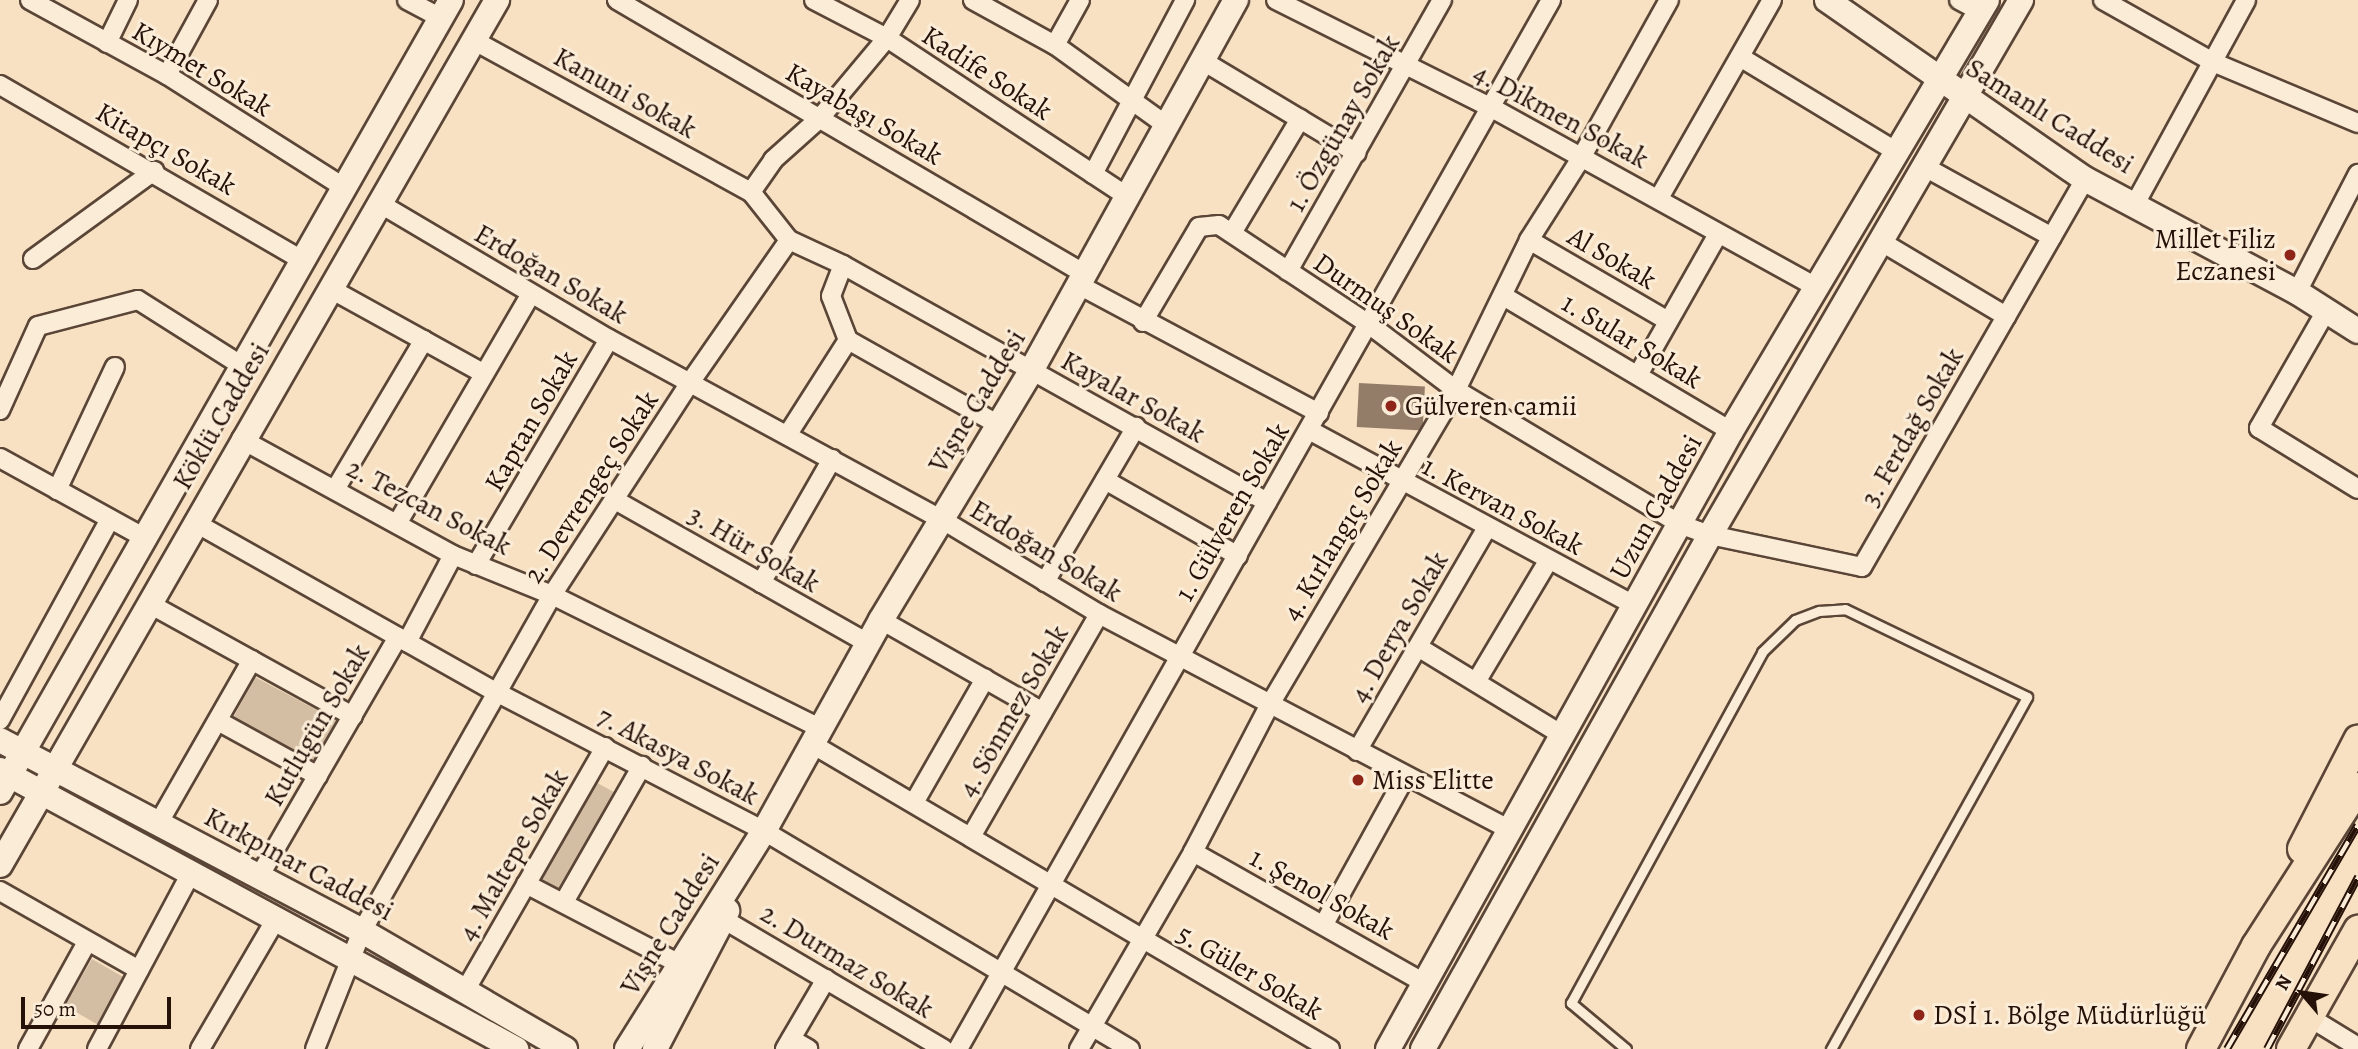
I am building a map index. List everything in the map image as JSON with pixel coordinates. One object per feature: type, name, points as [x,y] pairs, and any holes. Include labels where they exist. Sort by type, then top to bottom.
[{"type":"highway","points":[[2200,1049],[2256,946],[2358,740]]},
{"type":"highway","points":[[2256,946],[2358,787]]},
{"type":"highway","points":[[2291,1049],[2358,930]]},
{"type":"main road","name":"Köklü Caddesi","points":[[0,864],[194,522],[497,0]]},
{"type":"main road","name":"Vişne Caddesi","points":[[655,1049],[723,919],[764,831],[816,736],[881,620],[1031,371],[1236,0]]},
{"type":"main road","points":[[1423,1049],[1710,535],[2021,0]]},
{"type":"main road","name":"Samanlı Caddesi","points":[[1841,4],[1938,80],[2085,179],[2297,292],[2357,328]]},
{"type":"main road","name":"Uzun Caddesi","points":[[1388,1049],[1509,829],[1682,525],[1731,432],[1938,80],[1975,4]]},
{"type":"main road","name":"Köklü Caddesi","points":[[3,779],[22,752],[147,539],[446,9]]},
{"type":"main road","name":"Kırkpınar Caddesi","points":[[0,740],[260,875],[466,989],[565,1049]]},
{"type":"main road","points":[[3,779],[42,794],[513,1048]]},
{"type":"main road","name":"Vişne Caddesi","points":[[627,1049],[678,963],[764,831]]},
{"type":"street","name":"Kıymet Sokak","points":[[30,0],[167,75],[345,188]]},
{"type":"street","points":[[107,43],[128,0]]},
{"type":"street","points":[[167,75],[208,0]]},
{"type":"street","points":[[407,0],[446,9]]},
{"type":"street","name":"Kayabaşı Sokak","points":[[617,0],[820,118],[1082,279]]},
{"type":"street","name":"Kadife Sokak","points":[[814,0],[887,38],[1127,196]]},
{"type":"street","points":[[789,240],[751,192],[774,160],[820,118],[887,38],[910,0]]},
{"type":"street","points":[[973,0],[1055,45],[1166,125]]},
{"type":"street","points":[[1055,45],[1080,0]]},
{"type":"street","points":[[1093,174],[1185,0]]},
{"type":"street","name":"4. Dikmen Sokak","points":[[1276,0],[1492,108],[1816,287]]},
{"type":"street","name":"1. Özgünay Sokak","points":[[1288,271],[1442,0]]},
{"type":"street","name":"1. Gülveren Sokak","points":[[958,1049],[1055,883],[1551,0]]},
{"type":"street","name":"4. Kırlangıç Sokak","points":[[1079,1049],[1193,852],[1269,706],[1456,390],[1505,297],[1529,240],[1581,158],[1669,0]]},
{"type":"street","points":[[1659,198],[1772,0]]},
{"type":"street","points":[[2103,0],[2216,63],[2358,123]]},
{"type":"street","points":[[2135,204],[2216,63],[2246,0]]},
{"type":"street","name":"Kanuni Sokak","points":[[473,40],[751,192]]},
{"type":"street","points":[[1740,57],[1897,152]]},
{"type":"street","points":[[1203,61],[1357,153]]},
{"type":"street","name":"Kitapçı Sokak","points":[[0,85],[154,171],[304,261]]},
{"type":"street","points":[[1232,233],[1300,119]]},
{"type":"street","points":[[1923,166],[2052,237]]},
{"type":"street","points":[[33,259],[154,171]]},
{"type":"street","points":[[2297,292],[2358,174]]},
{"type":"street","name":"3. Ferdağ Sokak","points":[[1710,535],[1862,567],[2085,179]]},
{"type":"street","name":"Erdoğan Sokak","points":[[379,203],[688,384],[788,434],[941,519],[1099,614],[1269,706],[1509,829]]},
{"type":"street","name":"Durmuş Sokak","points":[[1143,321],[1199,227],[1219,225],[1370,325],[1456,390],[1682,525],[1710,535]]},
{"type":"street","points":[[1639,375],[1718,234]]},
{"type":"street","name":"Kayalar Sokak","points":[[789,240],[843,265],[1267,502]]},
{"type":"street","name":"2. Devrengeç Sokak","points":[[315,1049],[353,961],[362,931],[552,595],[688,384],[789,240]]},
{"type":"street","name":"Al Sokak","points":[[1529,240],[1668,321]]},
{"type":"street","points":[[1880,241],[2006,316]]},
{"type":"street","points":[[843,265],[831,296],[848,340],[999,425]]},
{"type":"street","points":[[1082,279],[1143,321],[1319,413]]},
{"type":"street","points":[[329,288],[482,373]]},
{"type":"street","points":[[397,524],[482,373],[531,294]]},
{"type":"street","name":"1. Sular Sokak","points":[[1505,297],[1731,432]]},
{"type":"street","points":[[0,410],[38,326],[138,300],[244,367]]},
{"type":"street","points":[[2326,311],[2259,428],[2358,489]]},
{"type":"street","name":"Kaptan Sokak","points":[[476,565],[610,339]]},
{"type":"street","points":[[336,488],[424,340]]},
{"type":"street","points":[[788,434],[848,340]]},
{"type":"street","points":[[57,490],[115,367]]},
{"type":"street","points":[[1045,582],[1136,427]]},
{"type":"street","name":"1. Kervan Sokak","points":[[1309,430],[1486,529],[1636,606]]},
{"type":"street","name":"2. Tezcan Sokak","points":[[242,439],[336,488],[453,555],[552,595],[816,736],[972,835]]},
{"type":"street","points":[[0,458],[147,539]]},
{"type":"street","points":[[761,583],[832,459]]},
{"type":"street","points":[[1105,480],[1238,556]]},
{"type":"street","name":"3. Hür Sokak","points":[[615,500],[868,643]]},
{"type":"street","points":[[0,720],[110,519]]},
{"type":"street","name":"7. Akasya Sokak","points":[[194,522],[498,693],[764,831],[1001,975],[1130,1049]]},
{"type":"street","name":"4. Derya Sokak","points":[[1357,751],[1486,529]]},
{"type":"street","name":"Kutlugün Sokak","points":[[260,875],[353,716],[453,555]]},
{"type":"street","points":[[1476,682],[1548,561]]},
{"type":"street","points":[[148,603],[353,716]]},
{"type":"street","name":"4. Sönmez Sokak","points":[[972,835],[1099,614]]},
{"type":"street","points":[[881,620],[1043,712]]},
{"type":"street","points":[[1418,647],[1562,735]]},
{"type":"street","points":[[158,824],[252,660]]},
{"type":"street","points":[[915,801],[985,679]]},
{"type":"street","points":[[218,721],[318,776]]},
{"type":"street","name":"4. Maltepe Sokak","points":[[466,989],[605,747]]},
{"type":"street","points":[[564,902],[642,766]]},
{"type":"street","points":[[1324,924],[1405,777]]},
{"type":"street","name":"5. Güler Sokak","points":[[972,835],[1330,1049]]},
{"type":"street","name":"1. Şenol Sokak","points":[[1193,852],[1425,983]]},
{"type":"street","points":[[97,1049],[190,875]]},
{"type":"street","points":[[526,884],[678,963]]},
{"type":"street","points":[[0,891],[139,970]]},
{"type":"street","points":[[200,1049],[276,919]]},
{"type":"street","name":"2. Durmaz Sokak","points":[[723,919],[944,1049]]},
{"type":"street","points":[[27,1049],[87,942]]},
{"type":"street","points":[[808,1049],[788,1044],[826,979]]},
{"type":"street","points":[[2309,1017],[2358,1047]]},
{"type":"lane","points":[[1626,1049],[1571,1003],[1762,652],[1795,620],[1819,611],[1844,609],[2027,697],[1831,1049]]},
{"type":"shaded area","points":[[255,677],[337,721],[315,762],[233,718]]},
{"type":"shaded area","points":[[592,780],[617,794],[562,895],[536,881]]},
{"type":"shaded area","points":[[92,959],[125,978],[98,1025],[65,1006]]},
{"type":"building","name":"Gülveren camii","points":[[1359,383],[1425,386],[1423,430],[1357,427]]},
{"type":"railway","points":[[2227,1049],[2358,825]]},
{"type":"railway","points":[[2267,1049],[2358,877]]},
{"type":"place","name":"Millet Filiz Eczanesi","points":[[2290,255]]},
{"type":"place","name":"Gülveren camii","points":[[1391,406]]},
{"type":"place","name":"Miss Elitte","points":[[1358,780]]},
{"type":"place","name":"DSİ 1. Bölge Müdürlüğü","points":[[1919,1015]]}]
